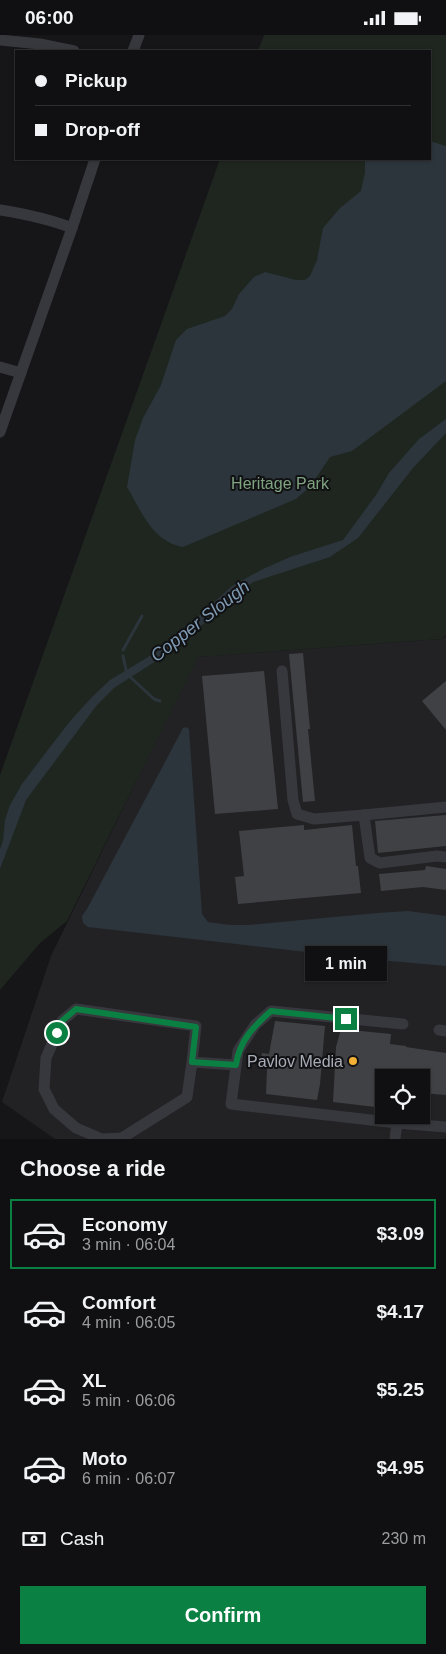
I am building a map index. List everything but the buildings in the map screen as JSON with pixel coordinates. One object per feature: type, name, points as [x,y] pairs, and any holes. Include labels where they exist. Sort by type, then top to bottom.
[{"type":"street","points":[[133,50],[139,35]]},
{"type":"street","points":[[0,40],[40,44],[69,50]]},
{"type":"street","points":[[0,432],[95,160]]},
{"type":"street","points":[[0,210],[33,216],[72,228]]},
{"type":"street","points":[[0,367],[21,373]]},
{"type":"street","points":[[282,671],[293,801],[297,814],[314,819],[446,807]]},
{"type":"street","points":[[364,815],[370,858],[380,863],[437,856],[446,857]]},
{"type":"street","points":[[76,1009],[196,1027],[192,1062],[186,1097],[122,1138],[102,1139],[76,1129],[54,1109],[44,1089],[46,1058],[62,1021],[76,1009]]},
{"type":"street","points":[[375,1120],[231,1104],[238,1051],[255,1025],[271,1011],[403,1024]]},
{"type":"street","points":[[192,1062],[236,1065]]},
{"type":"street","points":[[395,1139],[397,1124]]},
{"type":"street","points":[[409,1124],[446,1127]]},
{"type":"shaded area","points":[[446,636],[446,1139],[55,1139],[2,1102],[51,956],[197,657],[441,639]]},
{"type":"green space","name":"Heritage Park","points":[[264,35],[446,35],[446,635],[441,639],[198,657],[67,921],[40,943],[0,990],[0,775],[220,160],[431,160],[431,50],[258,50]]},
{"type":"water","points":[[431,141],[446,146],[446,381],[352,451],[330,457],[310,487],[296,499],[183,547],[173,544],[164,539],[149,524],[127,487],[135,440],[143,418],[161,385],[176,340],[187,329],[225,316],[232,309],[239,294],[254,277],[265,272],[296,280],[305,280],[310,276],[317,260],[323,228],[340,208],[361,191],[365,172],[365,160],[431,160]]},
{"type":"water","name":"Copper Slough","points":[[446,419],[446,433],[413,468],[358,538],[330,557],[253,582],[170,652],[114,688],[97,705],[26,800],[0,869],[0,849],[3,841],[5,820],[10,805],[22,784],[50,747],[92,697],[110,680],[163,648],[232,586],[290,557],[343,540],[376,495],[389,473],[419,439]]},
{"type":"water","points":[[183,728],[189,729],[202,914],[208,922],[248,925],[408,911],[446,916],[446,966],[88,927],[83,923],[82,916]]},
{"type":"waterway","points":[[123,650],[142,616]]},
{"type":"waterway","points":[[123,656],[127,674],[154,699],[160,701]]},
{"type":"place","name":"Pavlov Media","points":[[353,1061]]},
{"type":"route","points":[[57,1033],[62,1021],[76,1009],[196,1027],[192,1062],[236,1065],[238,1051],[246,1038],[255,1025],[271,1011],[346,1019]]}]
